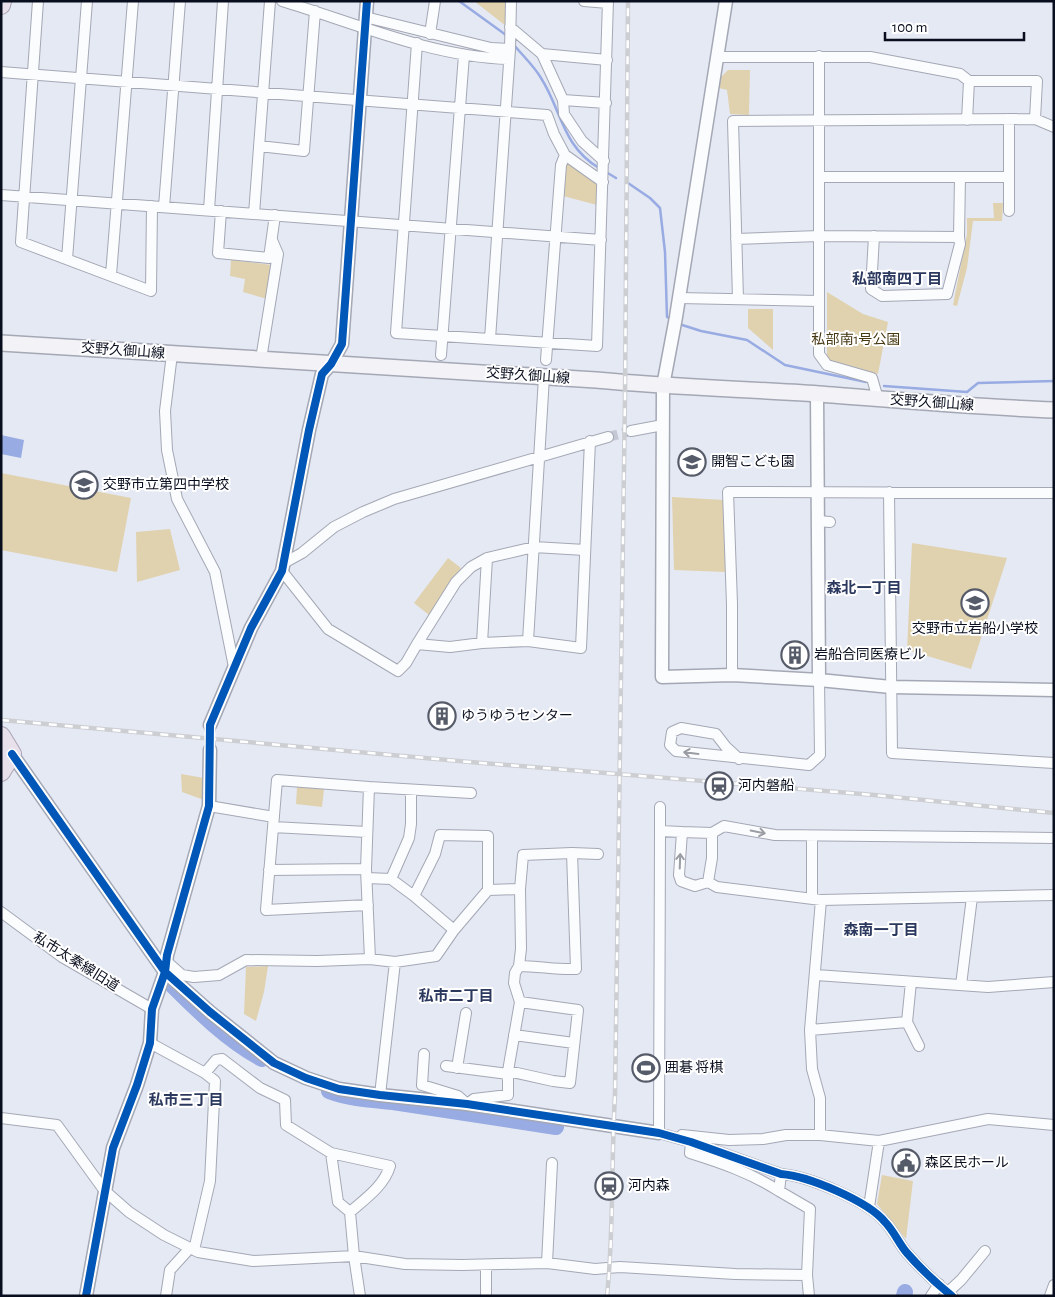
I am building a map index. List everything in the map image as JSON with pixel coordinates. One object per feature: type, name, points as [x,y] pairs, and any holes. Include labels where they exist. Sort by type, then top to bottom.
[{"type":"highway","points":[[1,736],[12,754],[1,772]]},
{"type":"main road","name":"交野久御山線","points":[[1,343],[1054,410]]},
{"type":"street","points":[[38,1],[21,242],[151,291],[152,206]]},
{"type":"street","points":[[67,259],[87,1]]},
{"type":"street","points":[[111,275],[133,1]]},
{"type":"street","points":[[164,207],[180,1]]},
{"type":"street","points":[[209,210],[223,1]]},
{"type":"street","points":[[254,214],[270,1]]},
{"type":"street","points":[[282,1],[365,23],[430,34],[509,54]]},
{"type":"street","points":[[210,725],[251,628],[283,567],[309,430],[322,374],[331,364],[342,344],[367,1]]},
{"type":"street","points":[[430,34],[435,1]]},
{"type":"street","points":[[490,339],[511,1]]},
{"type":"street","points":[[417,43],[396,333],[597,346],[608,2],[584,1]]},
{"type":"street","points":[[726,1],[679,298],[663,386],[662,677],[758,673],[891,687],[1054,690]]},
{"type":"street","points":[[259,146],[304,151],[315,11]]},
{"type":"street","points":[[365,23],[417,43],[464,55],[485,58],[509,54]]},
{"type":"street","points":[[510,27],[542,54],[563,100],[564,114],[568,121],[582,141],[604,161]]},
{"type":"street","points":[[542,54],[607,60]]},
{"type":"street","points":[[441,355],[464,55]]},
{"type":"street","points":[[819,56],[819,354],[827,365],[872,378],[878,399]]},
{"type":"street","points":[[718,57],[870,57],[960,74],[969,81],[1037,81],[1035,119]]},
{"type":"street","points":[[1,72],[547,115],[554,134],[566,155],[603,182]]},
{"type":"street","points":[[967,120],[969,81]]},
{"type":"street","points":[[563,100],[606,103]]},
{"type":"street","points":[[738,299],[733,121],[1035,119],[1054,127]]},
{"type":"street","points":[[1009,120],[1009,212]]},
{"type":"street","points":[[546,360],[561,165],[566,155]]},
{"type":"street","points":[[820,177],[1009,177]]},
{"type":"street","points":[[874,236],[871,289],[882,296],[947,294],[960,244],[960,177]]},
{"type":"street","points":[[1,195],[601,240]]},
{"type":"street","points":[[221,211],[218,252],[269,258],[275,215]]},
{"type":"street","points":[[736,239],[820,236],[959,237]]},
{"type":"street","points":[[261,359],[278,254],[272,239]]},
{"type":"street","points":[[679,298],[819,301]]},
{"type":"street","points":[[172,354],[165,411],[167,450],[177,499],[215,572],[234,667]]},
{"type":"street","points":[[528,641],[544,377]]},
{"type":"street","points":[[739,759],[716,734],[681,728],[672,732],[670,745],[676,751],[739,759],[809,765],[820,755],[824,521],[818,492],[817,394]]},
{"type":"street","points":[[631,431],[663,426]]},
{"type":"street","points":[[283,567],[334,527],[394,499],[608,437]]},
{"type":"street","points":[[418,644],[450,647],[482,643],[528,641],[581,648],[590,441]]},
{"type":"street","points":[[732,675],[732,604],[728,492],[1054,493]]},
{"type":"street","points":[[890,492],[892,753],[1054,763]]},
{"type":"street","points":[[283,567],[328,629],[398,671],[418,644],[456,582],[471,567],[487,558],[534,547],[585,550]]},
{"type":"street","points":[[482,643],[487,558]]},
{"type":"street","points":[[86,1296],[113,1148],[138,1085],[150,1043],[152,1009],[166,966],[209,806],[210,750]]},
{"type":"street","points":[[12,754],[166,966],[210,1012],[274,1063],[306,1078],[339,1088],[380,1095],[467,1104],[659,1133],[691,1142],[781,1174],[818,1184],[869,1207],[885,1221],[907,1253],[950,1294],[984,1251]]},
{"type":"street","points":[[368,905],[266,910],[277,780],[471,793]]},
{"type":"street","points":[[369,787],[367,874],[370,959]]},
{"type":"street","points":[[391,879],[409,838],[411,790]]},
{"type":"street","points":[[209,806],[274,822],[367,832]]},
{"type":"street","points":[[659,1133],[660,807]]},
{"type":"street","points":[[660,831],[712,833],[724,826],[775,835],[1054,838]]},
{"type":"street","points":[[682,832],[679,875],[682,880],[695,886],[708,882]]},
{"type":"street","points":[[708,882],[712,858],[712,833]]},
{"type":"street","points":[[166,966],[182,975],[194,976],[219,975],[246,960],[316,961],[370,959],[395,962],[436,956],[454,930],[488,890],[488,836],[440,835],[435,854],[414,896]]},
{"type":"street","points":[[812,836],[817,900],[816,975],[810,1030],[812,1068],[820,1098],[820,1135]]},
{"type":"street","points":[[519,966],[543,966],[557,970],[576,969],[572,853]]},
{"type":"street","points":[[467,1104],[474,1099],[508,1095],[508,1073],[520,1002],[514,983],[521,949],[520,889],[523,855],[598,854]]},
{"type":"street","points":[[269,870],[367,874],[391,879],[454,930]]},
{"type":"street","points":[[708,882],[717,888],[817,900],[1054,895]]},
{"type":"street","points":[[488,890],[520,889]]},
{"type":"street","points":[[961,985],[972,896]]},
{"type":"street","name":"私市太秦線旧道","points":[[1,912],[62,956],[152,1009]]},
{"type":"street","points":[[380,1095],[395,962]]},
{"type":"street","points":[[816,975],[988,987],[1054,982]]},
{"type":"street","points":[[911,982],[907,1022],[919,1046]]},
{"type":"street","points":[[446,1066],[570,1083],[578,1010],[520,1002]]},
{"type":"street","points":[[458,1068],[466,1013]]},
{"type":"street","points":[[810,1030],[907,1022]]},
{"type":"street","points":[[514,1035],[574,1043]]},
{"type":"street","points":[[150,1043],[205,1073],[215,1081],[214,1132],[210,1181],[192,1249],[170,1270],[166,1296]]},
{"type":"street","points":[[205,1073],[216,1060],[222,1059],[260,1088],[285,1100],[286,1125],[331,1153],[390,1166],[388,1174],[372,1193],[350,1212]]},
{"type":"street","points":[[426,1060],[422,1085],[458,1096],[467,1104]]},
{"type":"street","points":[[1,1118],[57,1125],[104,1190],[129,1212],[164,1235],[192,1249],[253,1262],[354,1256],[405,1264],[486,1265],[547,1263],[595,1269],[620,1267],[735,1274],[807,1275]]},
{"type":"street","points":[[674,1138],[682,1134],[729,1140],[763,1139],[786,1135],[820,1135],[879,1142],[988,1119],[1054,1125]]},
{"type":"street","points":[[691,1142],[690,1154],[728,1165],[761,1180],[810,1209],[807,1275],[809,1296]]},
{"type":"street","points":[[869,1207],[879,1142]]},
{"type":"street","points":[[331,1153],[338,1202],[350,1212],[360,1296]]},
{"type":"street","points":[[547,1263],[552,1163]]},
{"type":"street","points":[[779,1191],[781,1174]]},
{"type":"street","points":[[486,1265],[486,1296]]},
{"type":"street","points":[[931,1296],[939,1284]]},
{"type":"street","points":[[1050,1296],[1054,1285]]},
{"type":"green space","points":[[474,1],[506,1],[506,26]]},
{"type":"green space","points":[[728,70],[750,70],[749,115],[730,114],[727,90],[719,88],[721,77]]},
{"type":"green space","points":[[566,160],[598,183],[597,205],[563,196]]},
{"type":"green space","points":[[993,203],[1003,203],[1002,221],[973,221],[967,268],[957,306],[953,305],[967,234],[967,218],[994,218]]},
{"type":"green space","points":[[231,260],[272,265],[267,299],[243,292],[245,279],[230,276]]},
{"type":"green space","name":"私部南1号公園","points":[[827,292],[863,314],[888,322],[878,374],[827,359]]},
{"type":"green space","points":[[748,309],[773,309],[773,350],[748,328]]},
{"type":"green space","points":[[1,473],[131,498],[117,572],[1,550]]},
{"type":"green space","points":[[672,497],[724,500],[725,572],[674,570]]},
{"type":"green space","points":[[170,529],[180,570],[137,582],[136,532]]},
{"type":"green space","points":[[912,543],[1007,558],[971,669],[907,650]]},
{"type":"green space","points":[[448,558],[461,568],[429,615],[414,603]]},
{"type":"green space","points":[[181,774],[204,778],[204,800],[182,792]]},
{"type":"green space","points":[[297,787],[324,789],[322,807],[296,804]]},
{"type":"green space","points":[[268,966],[264,992],[256,1021],[244,1014],[246,967]]},
{"type":"green space","points":[[882,1175],[913,1181],[906,1239],[877,1204]]},
{"type":"water","points":[[1,435],[24,440],[21,458],[1,454]]},
{"type":"waterway","points":[[459,1],[506,35]]},
{"type":"waterway","points":[[514,45],[541,78],[570,139],[577,149],[599,168]]},
{"type":"waterway","points":[[606,172],[616,178]]},
{"type":"waterway","points":[[628,183],[650,198],[660,208],[665,252],[667,317],[672,320]]},
{"type":"waterway","points":[[679,324],[701,331],[747,340],[785,365],[866,382]]},
{"type":"waterway","points":[[884,386],[967,392],[978,383],[1054,381]]},
{"type":"waterway","points":[[170,983],[225,1034],[262,1059]]},
{"type":"waterway","points":[[329,1091],[361,1099],[393,1102],[556,1127]]},
{"type":"waterway","points":[[904,1296],[905,1292]]},
{"type":"tunnel","points":[[608,437],[631,431]]},
{"type":"tunnel","points":[[210,725],[210,750]]},
{"type":"railway","points":[[607,1296],[611,1246],[615,1095],[625,397],[628,1]]},
{"type":"railway","points":[[1,720],[470,762],[874,795],[1054,813]]},
{"type":"cycle path","points":[[86,1296],[113,1148],[137,1085],[150,1043],[152,1009],[165,972],[167,955],[209,806],[210,725],[251,628],[282,571],[309,430],[322,374],[331,364],[342,344],[367,1]]},
{"type":"cycle path","points":[[12,754],[165,972],[210,1012],[274,1063],[306,1078],[339,1089],[467,1104],[659,1133],[691,1142],[781,1174],[806,1179],[852,1198],[877,1214],[912,1259],[952,1296]]},
{"type":"place","name":"開智こども園","points":[[692,462]]},
{"type":"place","name":"交野市立第四中学校","points":[[84,485]]},
{"type":"place","name":"交野市立岩船小学校","points":[[975,603]]},
{"type":"place","name":"岩船合同医療ビル","points":[[795,655]]},
{"type":"place","name":"ゆうゆうセンター","points":[[442,716]]},
{"type":"place","name":"河内磐船","points":[[719,786]]},
{"type":"place","name":"囲碁 将棋","points":[[646,1068]]},
{"type":"place","name":"森区民ホール","points":[[906,1163]]},
{"type":"place","name":"河内森","points":[[609,1186]]},
{"type":"district","name":"私部南四丁目","points":[[897,279]]},
{"type":"district","name":"森北一丁目","points":[[864,588]]},
{"type":"district","name":"森南一丁目","points":[[881,930]]},
{"type":"district","name":"私市二丁目","points":[[456,996]]},
{"type":"district","name":"私市三丁目","points":[[186,1100]]}]
